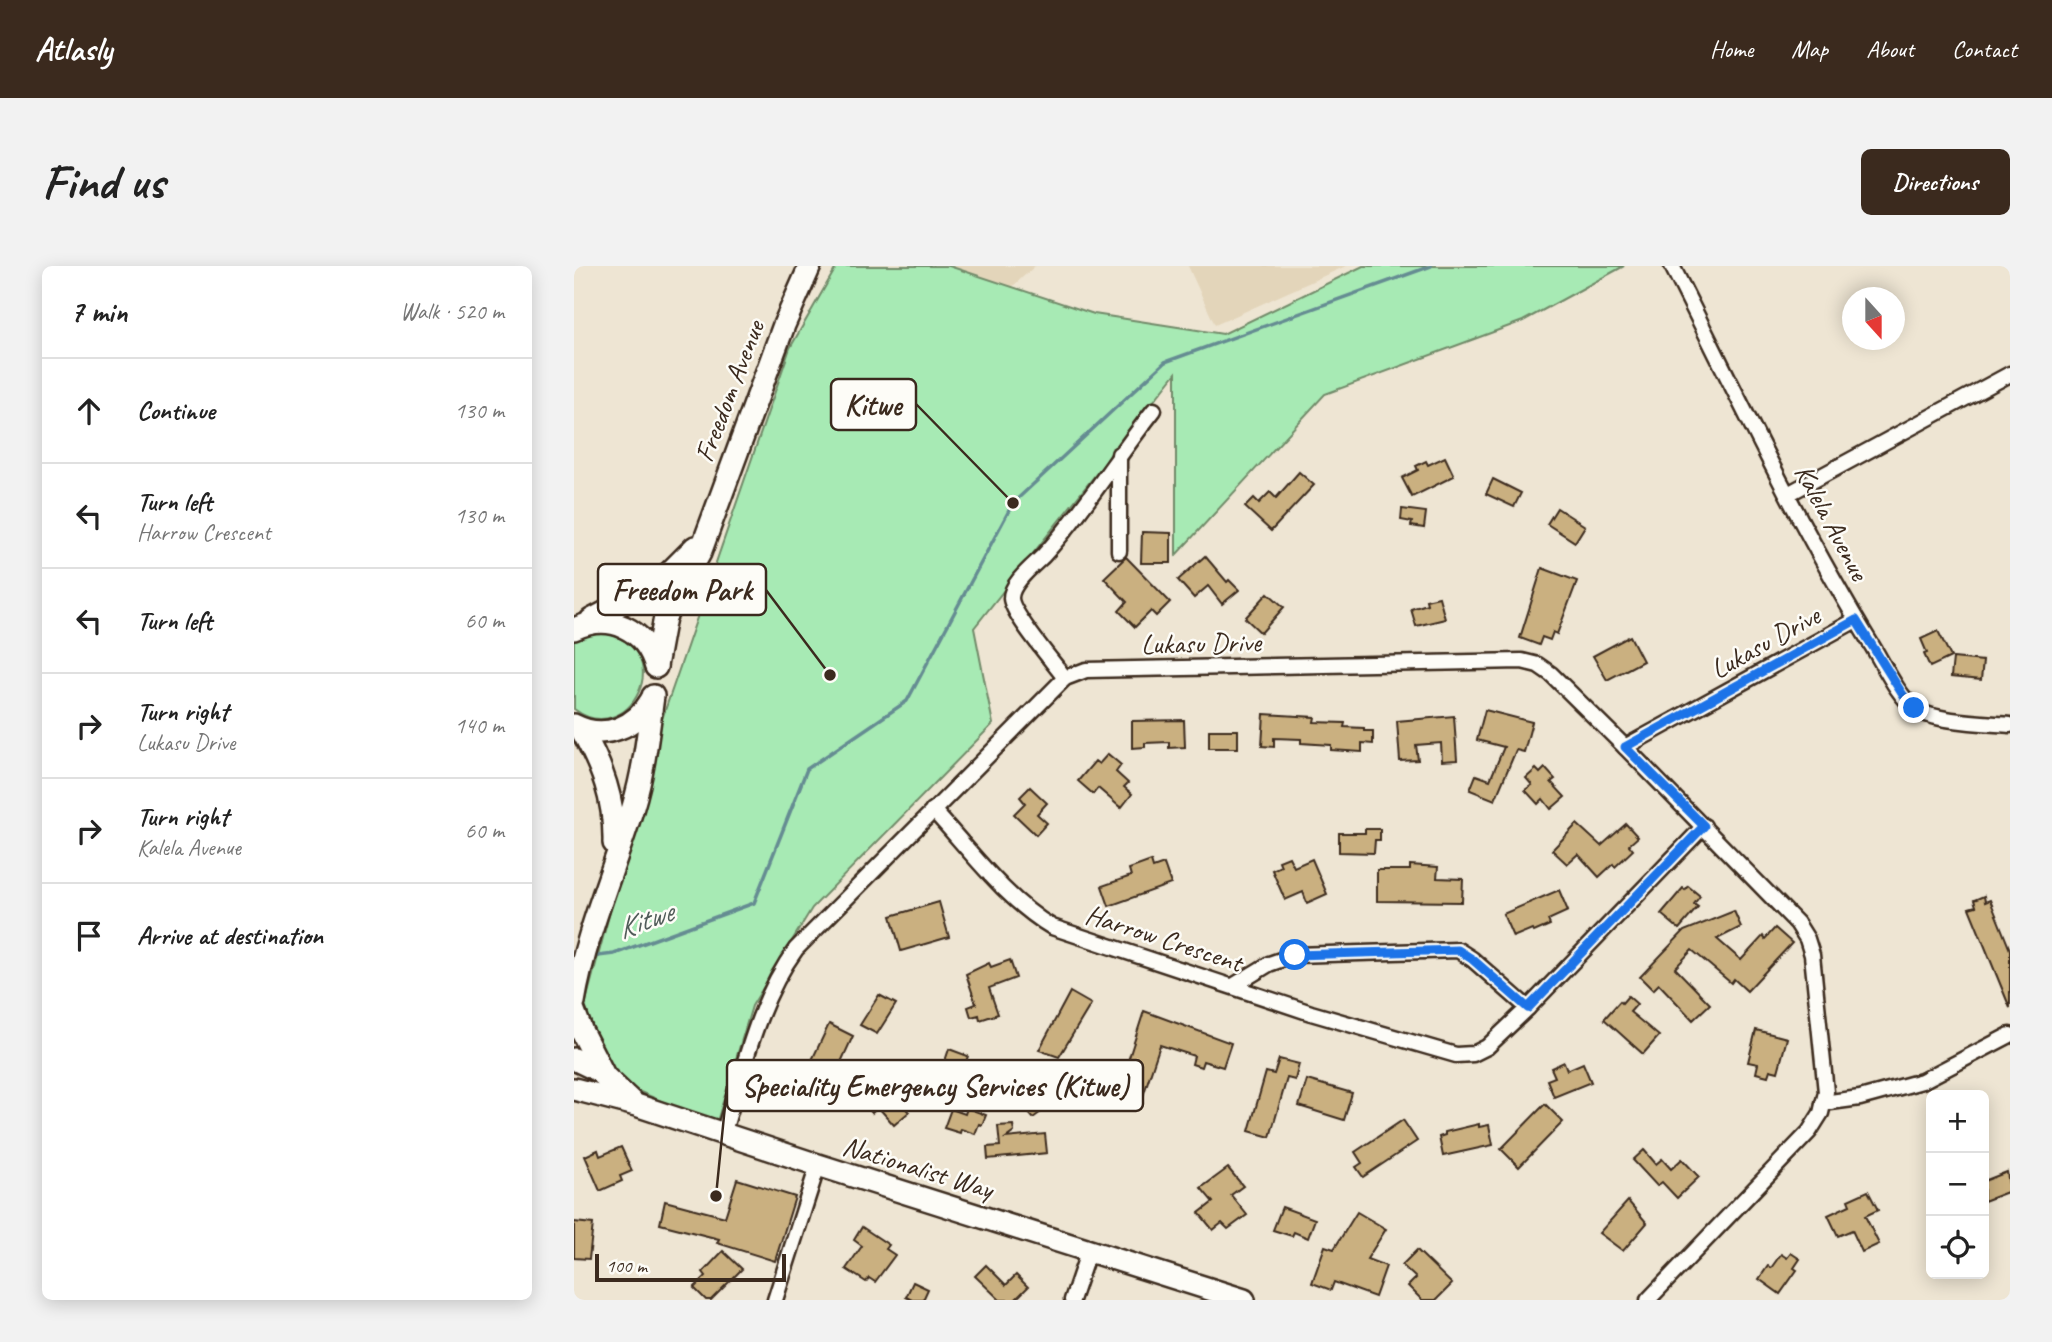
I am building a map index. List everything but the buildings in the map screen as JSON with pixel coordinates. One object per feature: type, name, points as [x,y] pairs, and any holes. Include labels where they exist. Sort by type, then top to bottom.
[{"type":"main road","name":"Freedom Avenue","points":[[653,696],[665,617],[700,553],[784,325],[810,266]]},
{"type":"main road","name":"Freedom Avenue","points":[[580,626],[634,597],[667,575],[704,538]]},
{"type":"main road","points":[[580,626],[601,621],[630,629],[642,639],[656,666]]},
{"type":"main road","points":[[578,727],[598,732],[624,727],[645,712],[653,696]]},
{"type":"main road","points":[[576,992],[589,933],[633,805],[642,768],[653,696]]},
{"type":"main road","points":[[578,727],[603,770],[611,797],[615,823],[614,863]]},
{"type":"main road","points":[[574,1012],[587,1044],[605,1076]]},
{"type":"main road","points":[[574,1059],[592,1066],[636,1105]]},
{"type":"main road","name":"Nationalist Way","points":[[574,1090],[636,1105],[1244,1300]]},
{"type":"street","name":"Kalela Avenue","points":[[1672,266],[1788,495],[1856,620],[1903,695],[1914,708],[1927,716],[2010,725]]},
{"type":"street","points":[[1788,495],[2010,374]]},
{"type":"street","points":[[723,1134],[764,1007],[788,960],[1065,678],[1020,618],[1011,602],[1011,593],[1055,542],[1154,410]]},
{"type":"street","points":[[1119,454],[1119,551]]},
{"type":"street","name":"Lukasu Drive","points":[[1065,678],[1086,670],[1522,661],[1551,674],[1625,747],[1856,620]]},
{"type":"street","points":[[1625,747],[1797,923],[1807,939],[1812,955],[1826,1092],[1821,1114],[1809,1132],[1648,1300]]},
{"type":"street","name":"Harrow Crescent","points":[[933,810],[1014,898],[1052,927],[1311,1013],[1456,1055],[1473,1054],[1487,1047],[1704,826]]},
{"type":"street","points":[[1233,986],[1269,964],[1295,955],[1458,950],[1528,1008]]},
{"type":"street","points":[[1823,1103],[1860,1098],[1922,1081],[2010,1035]]},
{"type":"street","points":[[775,1300],[818,1165]]},
{"type":"street","points":[[1072,1300],[1089,1251]]},
{"type":"shaded area","points":[[910,266],[1035,266],[971,324]]},
{"type":"shaded area","points":[[1188,266],[1346,266],[1215,325]]},
{"type":"green space","points":[[837,266],[949,266],[1094,314],[1223,334],[1363,266],[1624,266],[1523,321],[1325,394],[1176,555],[1176,373],[974,628],[993,724],[812,908],[752,1006],[716,1125],[622,1084],[583,1012],[661,722],[790,348]]},
{"type":"green space","points":[[600,632],[625,641],[639,656],[643,674],[639,692],[628,707],[613,717],[594,718],[574,709],[574,641],[586,634]]},
{"type":"waterway","name":"Kitwe","points":[[590,957],[614,954],[754,903],[807,769],[907,701],[1013,503],[1165,362],[1431,266]]},
{"type":"place","name":"Kitwe","points":[[1013,503]]},
{"type":"place","name":"Freedom Park","points":[[830,675]]},
{"type":"place","name":"Speciality Emergency Services (Kitwe)","points":[[716,1196]]},
{"type":"route","points":[[1295,955],[1458,950],[1528,1008],[1704,826],[1625,747],[1856,620],[1914,708]]}]
